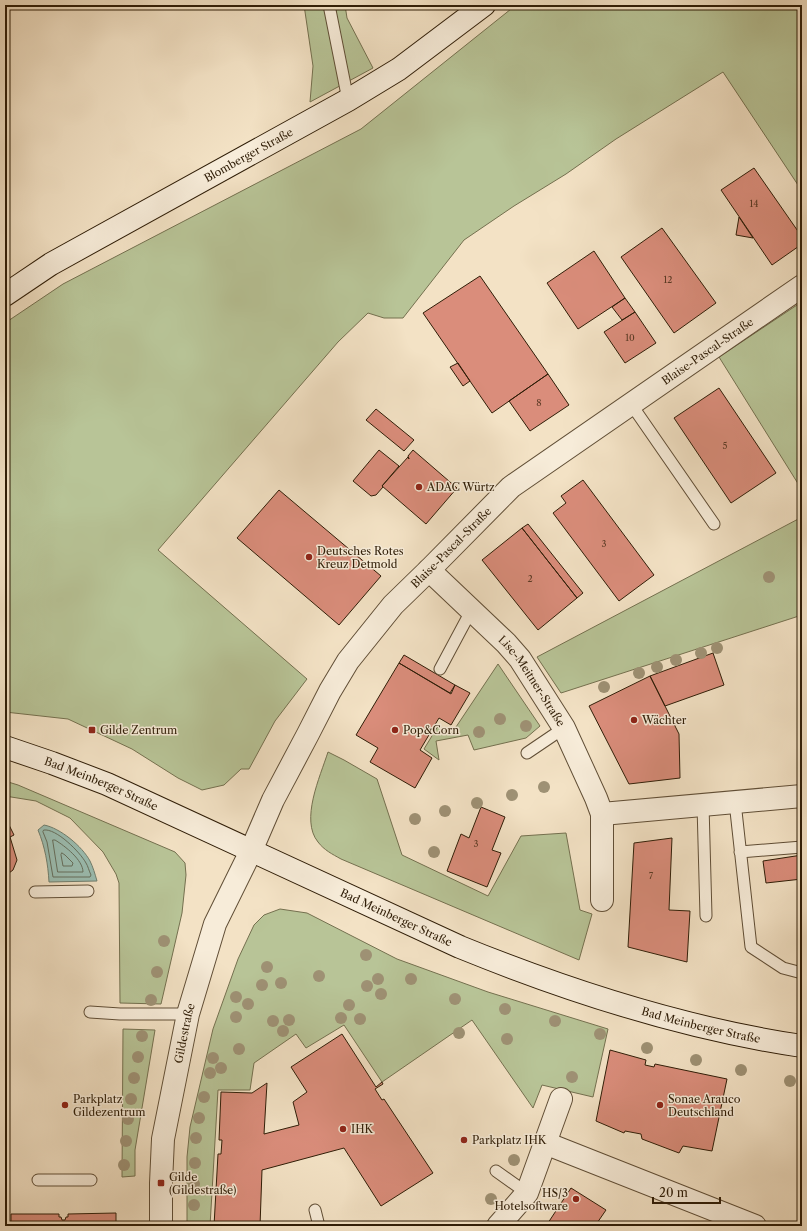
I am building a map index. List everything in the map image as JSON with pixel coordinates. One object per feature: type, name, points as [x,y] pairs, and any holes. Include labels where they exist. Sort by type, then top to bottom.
[{"type":"street","name":"Blomberger Straße","points":[[5,295],[51,264],[348,100],[399,69],[484,5]]},
{"type":"street","name":"Blaise-Pascal-Straße","points":[[251,851],[273,800],[330,691],[348,661],[393,605],[511,487],[802,286]]},
{"type":"street","name":"Lise-Meitner-Straße","points":[[429,570],[520,659],[564,728],[602,814],[602,900]]},
{"type":"street","name":"Bad Meinberger Straße","points":[[5,747],[52,762],[107,784],[460,947],[495,961],[610,1001],[670,1018],[802,1046]]},
{"type":"street","points":[[602,814],[802,796]]},
{"type":"street","name":"Gildestraße","points":[[161,1226],[163,1139],[188,1014],[215,924],[251,851]]},
{"type":"street","points":[[498,1226],[526,1193],[561,1099]]},
{"type":"street","points":[[545,1143],[754,1226]]},
{"type":"lane","points":[[329,5],[348,100]]},
{"type":"lane","points":[[631,404],[714,524]]},
{"type":"lane","points":[[440,669],[472,611]]},
{"type":"lane","points":[[527,753],[564,728]]},
{"type":"lane","points":[[735,802],[751,947],[783,968],[802,973]]},
{"type":"lane","points":[[703,805],[706,916]]},
{"type":"lane","points":[[740,852],[802,847]]},
{"type":"lane","points":[[35,892],[88,892]]},
{"type":"lane","points":[[90,1012],[120,1014],[188,1014]]},
{"type":"lane","points":[[496,1172],[526,1193]]},
{"type":"lane","points":[[38,1180],[91,1180]]},
{"type":"lane","points":[[315,1210],[319,1226]]},
{"type":"green space","points":[[304,5],[345,5],[347,18],[373,68],[310,102],[313,66]]},
{"type":"green space","points":[[516,5],[802,5],[802,191],[723,72],[616,139],[566,174],[514,206],[464,240],[403,318],[384,318],[368,313],[338,342],[158,550],[307,679],[275,721],[249,769],[241,769],[224,785],[202,790],[178,778],[132,749],[68,719],[5,712],[5,323],[63,284],[361,129]]},
{"type":"green space","points":[[802,303],[802,490],[719,357]]},
{"type":"green space","points":[[802,517],[802,615],[561,693],[537,657]]},
{"type":"green space","points":[[498,664],[540,726],[526,738],[474,750],[468,735],[436,741],[439,760],[424,749],[438,726],[452,733]]},
{"type":"green space","points":[[328,752],[377,779],[402,855],[488,896],[521,836],[566,833],[580,910],[592,914],[579,960],[341,859],[326,850],[320,845],[313,833],[311,810],[313,798]]},
{"type":"green space","points":[[5,781],[18,785],[175,852],[185,863],[186,875],[182,913],[161,1004],[120,1003],[119,883],[116,874],[103,852],[70,818],[36,801],[5,796]]},
{"type":"green space","points":[[280,909],[307,913],[397,959],[488,992],[608,1029],[593,1097],[542,1085],[533,1108],[472,1020],[382,1082],[344,1025],[306,1048],[296,1034],[254,1063],[250,1090],[218,1090],[210,1226],[187,1226],[187,1157],[190,1127],[213,1029],[238,959],[254,925],[264,915]]},
{"type":"green space","points":[[123,1029],[155,1030],[135,1150],[135,1176],[122,1177]]},
{"type":"water","points":[[44,825],[57,830],[70,838],[82,849],[90,861],[97,881],[49,882],[46,856],[38,830]]},
{"type":"building","points":[[754,168],[802,237],[802,244],[772,265],[721,190]]},
{"type":"building","points":[[739,217],[753,238],[736,235]]},
{"type":"building","points":[[662,228],[716,303],[674,333],[621,257]]},
{"type":"building","points":[[594,251],[625,298],[578,329],[547,283]]},
{"type":"building","points":[[480,276],[548,374],[492,413],[423,313]]},
{"type":"building","points":[[625,298],[635,312],[622,320],[612,307]]},
{"type":"building","points":[[635,312],[656,343],[625,363],[604,332]]},
{"type":"building","points":[[458,363],[470,381],[463,386],[450,367]]},
{"type":"building","points":[[548,374],[569,405],[530,431],[509,401]]},
{"type":"building","points":[[719,388],[776,473],[731,503],[674,418]]},
{"type":"building","points":[[376,409],[414,440],[404,451],[366,420]]},
{"type":"building","points":[[379,450],[399,466],[376,495],[371,496],[353,481]]},
{"type":"building","name":"ADAC Würtz","points":[[413,450],[457,488],[426,524],[382,486],[408,457],[409,459],[408,456]]},
{"type":"building","points":[[583,480],[654,575],[619,601],[553,513],[566,503],[561,496]]},
{"type":"building","name":"Deutsches Rotes Kreuz Detmold","points":[[279,490],[381,576],[339,625],[237,538]]},
{"type":"building","points":[[528,524],[583,593],[577,598],[522,528]]},
{"type":"building","points":[[522,528],[577,598],[538,630],[482,560]]},
{"type":"building","points":[[713,653],[724,685],[665,706],[650,676]]},
{"type":"building","points":[[404,655],[455,685],[450,693],[399,663]]},
{"type":"building","name":"Pop&Corn","points":[[399,663],[451,694],[455,685],[470,693],[451,725],[439,718],[420,750],[432,758],[415,788],[370,762],[378,748],[356,735]]},
{"type":"building","name":"Wächter","points":[[650,676],[679,734],[680,778],[629,784],[589,706]]},
{"type":"building","points":[[481,807],[505,817],[492,850],[501,853],[487,887],[447,871],[461,834],[469,838]]},
{"type":"building","points":[[5,817],[14,835],[10,837],[17,860],[13,870],[5,876]]},
{"type":"building","points":[[672,838],[669,910],[690,911],[687,962],[628,947],[634,843]]},
{"type":"building","points":[[802,855],[802,879],[766,883],[763,861]]},
{"type":"building","name":"IHK","points":[[342,1034],[376,1087],[382,1082],[383,1084],[375,1089],[382,1100],[384,1099],[433,1173],[381,1206],[344,1148],[262,1170],[260,1226],[214,1226],[218,1154],[221,1154],[222,1140],[219,1140],[221,1092],[252,1093],[267,1083],[264,1134],[299,1125],[293,1102],[307,1092],[291,1067]]},
{"type":"building","name":"Sonae Arauco Deutschland","points":[[610,1050],[646,1060],[645,1065],[654,1067],[655,1064],[727,1079],[712,1151],[683,1146],[679,1153],[642,1139],[641,1134],[625,1131],[624,1133],[596,1121]]},
{"type":"building","name":"HS/3 Hotelsoftware","points":[[571,1188],[606,1210],[595,1226],[546,1226]]},
{"type":"building","points":[[116,1213],[116,1226],[11,1226],[11,1214],[59,1214],[59,1217],[61,1217],[62,1220],[65,1220],[66,1217],[68,1217],[68,1214]]},
{"type":"place","name":"ADAC Würtz","points":[[419,487]]},
{"type":"place","name":"Deutsches Rotes Kreuz Detmold","points":[[309,557]]},
{"type":"place","name":"Wächter","points":[[634,720]]},
{"type":"place","name":"Gilde Zentrum","points":[[92,730]]},
{"type":"place","name":"Pop&Corn","points":[[395,730]]},
{"type":"place","name":"Parkplatz Gildezentrum","points":[[65,1105]]},
{"type":"place","name":"Sonae Arauco Deutschland","points":[[660,1105]]},
{"type":"place","name":"IHK","points":[[343,1129]]},
{"type":"place","name":"Parkplatz IHK","points":[[464,1140]]},
{"type":"place","name":"Gilde (Gildestraße)","points":[[161,1183]]},
{"type":"place","name":"HS/3 Hotelsoftware","points":[[576,1199]]}]
